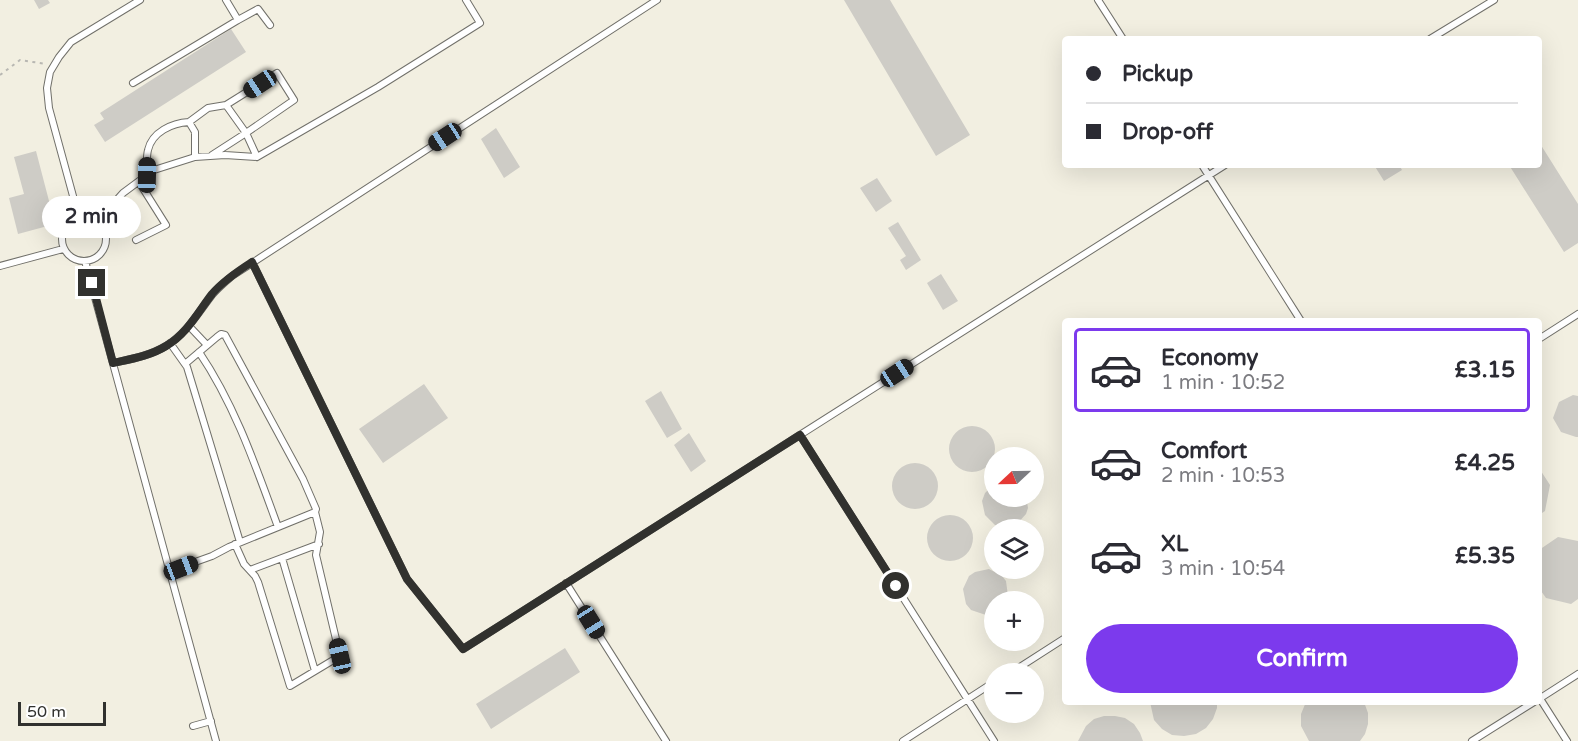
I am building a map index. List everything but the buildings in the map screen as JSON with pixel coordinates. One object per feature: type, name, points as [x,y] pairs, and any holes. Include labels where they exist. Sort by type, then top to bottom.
[{"type":"lane","points":[[79,218],[49,108],[47,88],[50,72],[71,42],[140,0]]},
{"type":"lane","points":[[226,0],[238,20]]},
{"type":"lane","points":[[97,222],[123,193],[154,170],[195,157],[257,157],[378,87],[480,23],[466,0]]},
{"type":"lane","points":[[113,363],[147,355],[169,344],[189,326],[213,293],[232,276],[657,0]]},
{"type":"lane","points":[[1098,0],[1120,36]]},
{"type":"lane","points":[[1435,36],[1494,0]]},
{"type":"lane","points":[[133,83],[258,9],[270,25]]},
{"type":"lane","points":[[147,175],[148,150],[156,134],[179,123],[189,123],[208,108],[226,105],[277,73],[294,100],[211,156]]},
{"type":"lane","points":[[226,105],[246,133],[257,157]]},
{"type":"lane","points":[[189,123],[195,132],[195,157]]},
{"type":"lane","points":[[1204,168],[1299,318]]},
{"type":"lane","points":[[252,262],[407,579],[463,649],[1220,168]]},
{"type":"lane","points":[[136,240],[166,225],[139,182]]},
{"type":"lane","points":[[91,217],[105,229],[106,247],[94,260],[76,261],[63,249],[62,231],[73,218],[79,218],[91,217]]},
{"type":"lane","points":[[0,266],[63,249]]},
{"type":"lane","points":[[85,261],[216,741]]},
{"type":"lane","points":[[1542,337],[1578,314]]},
{"type":"lane","points":[[189,326],[207,345]]},
{"type":"lane","points":[[169,344],[185,363],[195,389],[234,544],[240,558],[258,582],[290,686],[340,656],[316,555],[320,532],[315,512],[316,506],[228,339],[221,334],[185,363]]},
{"type":"lane","points":[[199,351],[216,376],[248,447],[278,527]]},
{"type":"lane","points":[[800,435],[994,741]]},
{"type":"lane","points":[[170,571],[212,556],[234,544],[315,512]]},
{"type":"lane","points":[[250,570],[319,544]]},
{"type":"lane","points":[[282,558],[315,671]]},
{"type":"lane","points":[[566,583],[666,741]]},
{"type":"lane","points":[[1026,663],[1062,640]]},
{"type":"lane","points":[[1542,696],[1578,674]]},
{"type":"lane","points":[[903,741],[984,688]]},
{"type":"lane","points":[[1542,703],[1567,741]]},
{"type":"lane","points":[[1472,741],[1529,705]]},
{"type":"lane","points":[[193,726],[211,721]]},
{"type":"path","points":[[0,75],[20,60],[54,65]]},
{"type":"shaded area","points":[[0,0],[1578,0],[1578,741],[0,741]]},
{"type":"route","points":[[92,283],[113,363],[147,355],[167,346],[195,319],[213,293],[252,262],[407,579],[463,649],[800,435],[896,586]]}]
